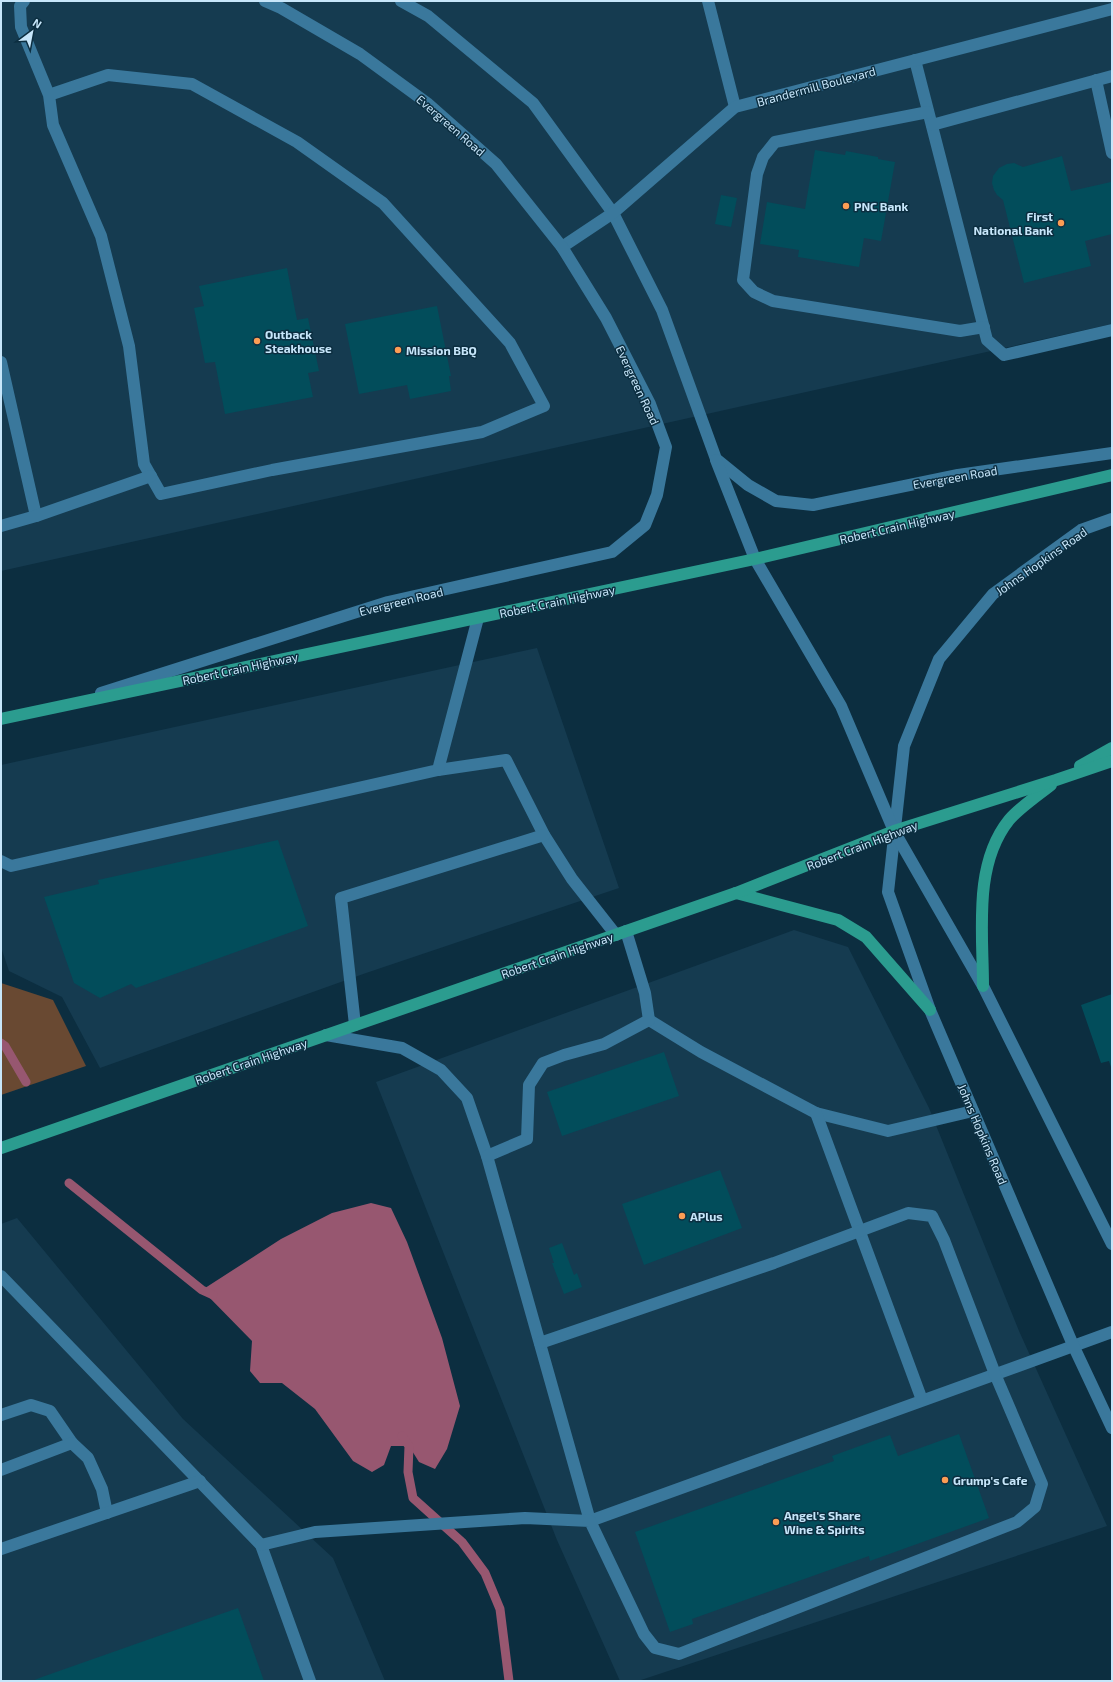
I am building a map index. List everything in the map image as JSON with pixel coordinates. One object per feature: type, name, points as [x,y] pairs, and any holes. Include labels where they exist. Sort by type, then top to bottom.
[{"type":"highway","name":"Robert Crain Highway","points":[[1,719],[755,559],[1112,475]]},
{"type":"highway","points":[[983,986],[982,886],[991,851],[1009,820],[1056,780],[1112,748]]},
{"type":"highway","name":"Robert Crain Highway","points":[[1,1148],[736,893],[894,831],[1112,761]]},
{"type":"highway","points":[[736,893],[838,920],[866,938],[930,1010]]},
{"type":"street","points":[[24,1],[20,6],[21,27],[49,95],[52,125],[101,236],[129,346],[144,464],[161,494],[272,470],[482,432],[544,406],[510,343],[383,203],[297,142],[192,84],[108,75],[49,95]]},
{"type":"street","name":"Evergreen Road","points":[[60,706],[388,602],[612,552],[645,525],[657,495],[666,447],[650,404],[606,318],[562,247],[496,164],[427,103],[360,54],[281,8],[264,1]]},
{"type":"street","points":[[401,1],[428,16],[533,103],[613,213],[662,310],[716,459],[755,559]]},
{"type":"street","points":[[708,1],[735,107]]},
{"type":"street","name":"Brandermill Boulevard","points":[[562,247],[613,213],[735,107],[1112,9]]},
{"type":"street","points":[[915,60],[987,340],[1004,355],[1112,330]]},
{"type":"street","points":[[932,125],[1112,76]]},
{"type":"street","points":[[1096,80],[1112,154]]},
{"type":"street","points":[[928,112],[775,142],[763,157],[757,174],[743,280],[754,292],[773,300],[960,331],[984,327]]},
{"type":"street","points":[[1,362],[36,516]]},
{"type":"street","name":"Evergreen Road","points":[[716,459],[748,485],[776,501],[813,505],[958,475],[1112,453]]},
{"type":"street","points":[[1,526],[36,516],[151,476]]},
{"type":"street","name":"Johns Hopkins Road","points":[[1112,520],[1081,530],[993,594],[939,659],[904,746],[888,892],[930,1010],[1073,1345],[1112,1428]]},
{"type":"street","name":"Johns Hopkins Road","points":[[755,559],[841,706],[894,831],[983,986],[1112,1244]]},
{"type":"street","points":[[438,770],[478,618]]},
{"type":"street","points":[[1,861],[11,866],[438,770],[506,760],[544,835],[572,879],[621,933],[645,993],[649,1020],[700,1052],[816,1113],[888,1131],[973,1111]]},
{"type":"street","points":[[355,1025],[342,898],[544,835]]},
{"type":"street","points":[[487,1156],[527,1139],[529,1085],[543,1063],[564,1055],[604,1044],[649,1020]]},
{"type":"street","points":[[326,1035],[402,1048],[441,1070],[467,1098],[487,1156],[590,1521],[644,1634],[655,1648],[679,1654],[1017,1522],[1035,1507],[1042,1484],[995,1374],[944,1240],[932,1216],[908,1213],[860,1232],[540,1343]]},
{"type":"street","points":[[816,1113],[922,1400]]},
{"type":"street","points":[[1,1276],[261,1545],[310,1681]]},
{"type":"street","points":[[261,1545],[316,1532],[525,1518],[590,1521],[1112,1332]]},
{"type":"street","points":[[1,1415],[31,1404],[50,1411],[72,1443],[88,1458],[102,1489],[107,1513]]},
{"type":"street","points":[[1,1470],[72,1443]]},
{"type":"street","points":[[1,1549],[200,1482]]},
{"type":"shaded area","points":[[1,1],[1112,1],[1112,324],[1,571]]},
{"type":"shaded area","points":[[537,648],[619,888],[366,973],[100,1068],[62,997],[9,971],[1,947],[1,765]]},
{"type":"shaded area","points":[[794,930],[848,947],[929,1108],[1019,1331],[1107,1526],[638,1681],[620,1681],[557,1540],[376,1082]]},
{"type":"shaded area","points":[[1,983],[53,1000],[86,1066],[1,1095]]},
{"type":"shaded area","points":[[371,1203],[391,1208],[407,1242],[442,1338],[460,1406],[447,1449],[435,1469],[419,1462],[409,1446],[391,1446],[384,1465],[372,1472],[353,1461],[315,1409],[282,1383],[260,1383],[250,1371],[252,1341],[202,1290],[281,1239],[332,1213]]},
{"type":"shaded area","points":[[17,1218],[183,1419],[333,1558],[385,1681],[1,1681],[1,1224]]},
{"type":"building","name":"PNC Bank","points":[[815,150],[845,155],[846,151],[895,162],[881,241],[864,238],[859,267],[798,257],[799,250],[760,244],[767,202],[805,209]]},
{"type":"building","name":"First National Bank","points":[[1062,156],[1071,191],[1111,182],[1112,234],[1085,241],[1091,266],[1024,283],[1003,200],[994,190],[992,183],[993,176],[999,168],[1007,164],[1014,163],[1023,167]]},
{"type":"building","points":[[721,195],[737,198],[731,227],[715,224]]},
{"type":"building","name":"Outback Steakhouse","points":[[287,268],[297,320],[308,318],[319,371],[308,373],[313,397],[225,414],[215,362],[205,363],[194,308],[204,306],[199,286]]},
{"type":"building","name":"Mission BBQ","points":[[437,306],[451,376],[449,376],[451,391],[410,399],[407,385],[359,394],[345,324]]},
{"type":"building","points":[[278,840],[308,926],[136,988],[131,984],[100,998],[74,983],[44,897],[99,884],[98,880]]},
{"type":"building","points":[[1112,994],[1112,1070],[1109,1061],[1101,1063],[1081,1005]]},
{"type":"building","points":[[664,1052],[679,1096],[562,1136],[547,1092]]},
{"type":"building","name":"APlus","points":[[720,1170],[742,1228],[644,1265],[622,1204]]},
{"type":"building","points":[[562,1243],[574,1275],[577,1273],[582,1287],[564,1294],[552,1263],[554,1263],[549,1248]]},
{"type":"building","points":[[959,1434],[989,1518],[870,1561],[869,1556],[692,1619],[693,1624],[670,1632],[635,1532],[834,1461],[832,1456],[890,1435],[898,1456]]},
{"type":"building","points":[[238,1608],[264,1681],[32,1681],[42,1677]]},
{"type":"waterway","points":[[1,1043],[5,1046],[26,1082]]},
{"type":"waterway","points":[[69,1183],[202,1290],[213,1295]]},
{"type":"waterway","points":[[402,1436],[409,1446],[408,1472],[413,1498],[462,1542],[485,1573],[500,1609],[509,1681]]},
{"type":"place","name":"PNC Bank","points":[[846,206]]},
{"type":"place","name":"First National Bank","points":[[1061,223]]},
{"type":"place","name":"Outback Steakhouse","points":[[257,341]]},
{"type":"place","name":"Mission BBQ","points":[[398,350]]},
{"type":"place","name":"APlus","points":[[682,1216]]},
{"type":"place","name":"Grump's Cafe","points":[[945,1480]]},
{"type":"place","name":"Angel's Share Wine & Spirits","points":[[776,1522]]}]
